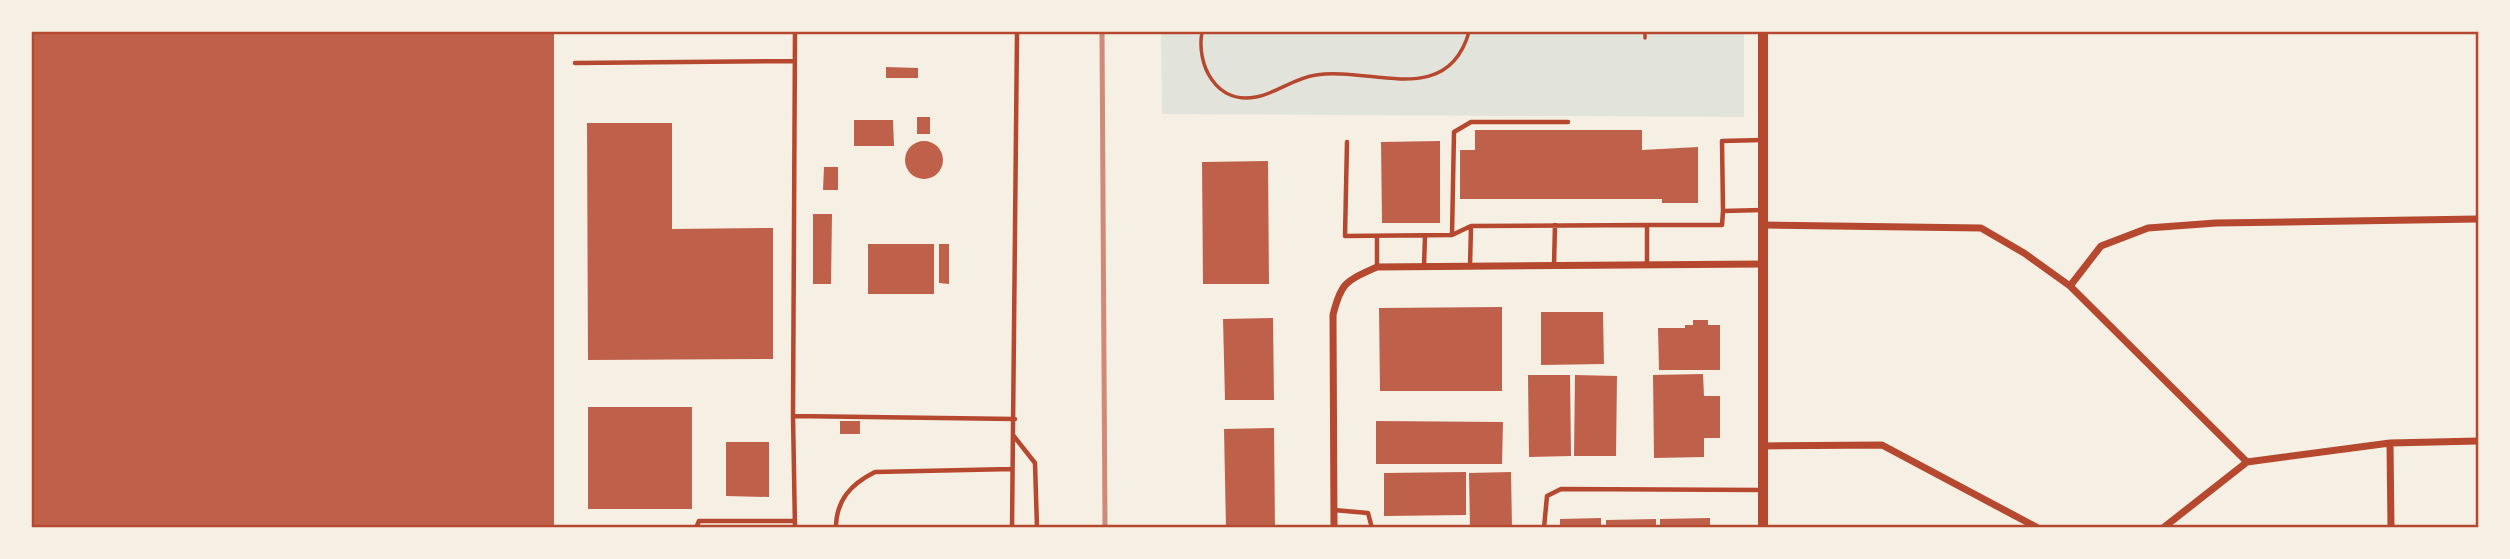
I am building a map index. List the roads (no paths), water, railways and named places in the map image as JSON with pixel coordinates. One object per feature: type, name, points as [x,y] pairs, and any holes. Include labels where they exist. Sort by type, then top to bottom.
[{"type":"street","points":[[1763,32],[1763,527]]},
{"type":"street","points":[[2070,286],[2101,246],[2148,228],[2216,223],[2479,219]]},
{"type":"street","points":[[1763,225],[1981,228],[2024,253],[2070,286],[2248,462]]},
{"type":"street","points":[[1334,527],[1333,315],[1338,292],[1346,281],[1377,267],[1763,264]]},
{"type":"street","points":[[2163,527],[2248,462],[2390,443],[2479,441]]},
{"type":"street","points":[[2390,443],[2391,527]]},
{"type":"street","points":[[1762,446],[1882,445],[2038,527]]},
{"type":"lane","points":[[696,527],[699,521],[795,524],[795,32]]},
{"type":"lane","points":[[1012,527],[1017,32]]},
{"type":"lane","points":[[575,63],[795,61]]},
{"type":"lane","points":[[1452,235],[1454,132],[1471,122],[1568,122]]},
{"type":"lane","points":[[1347,142],[1345,236],[1424,236],[1452,235],[1471,226],[1722,225],[1722,141],[1763,140]]},
{"type":"lane","points":[[1723,211],[1763,210]]},
{"type":"lane","points":[[1554,266],[1555,225]]},
{"type":"lane","points":[[1647,225],[1647,265]]},
{"type":"lane","points":[[1470,267],[1471,226]]},
{"type":"lane","points":[[1377,236],[1377,267]]},
{"type":"lane","points":[[1424,236],[1424,267]]},
{"type":"lane","points":[[793,416],[1015,419]]},
{"type":"lane","points":[[1013,435],[1035,463],[1037,527]]},
{"type":"lane","points":[[836,527],[840,504],[847,491],[858,480],[875,472],[1012,469]]},
{"type":"lane","points":[[1544,527],[1547,496],[1561,489],[1763,490]]},
{"type":"lane","points":[[1335,510],[1368,513],[1371,527]]},
{"type":"railway","points":[[1102,32],[1105,528]]}]
